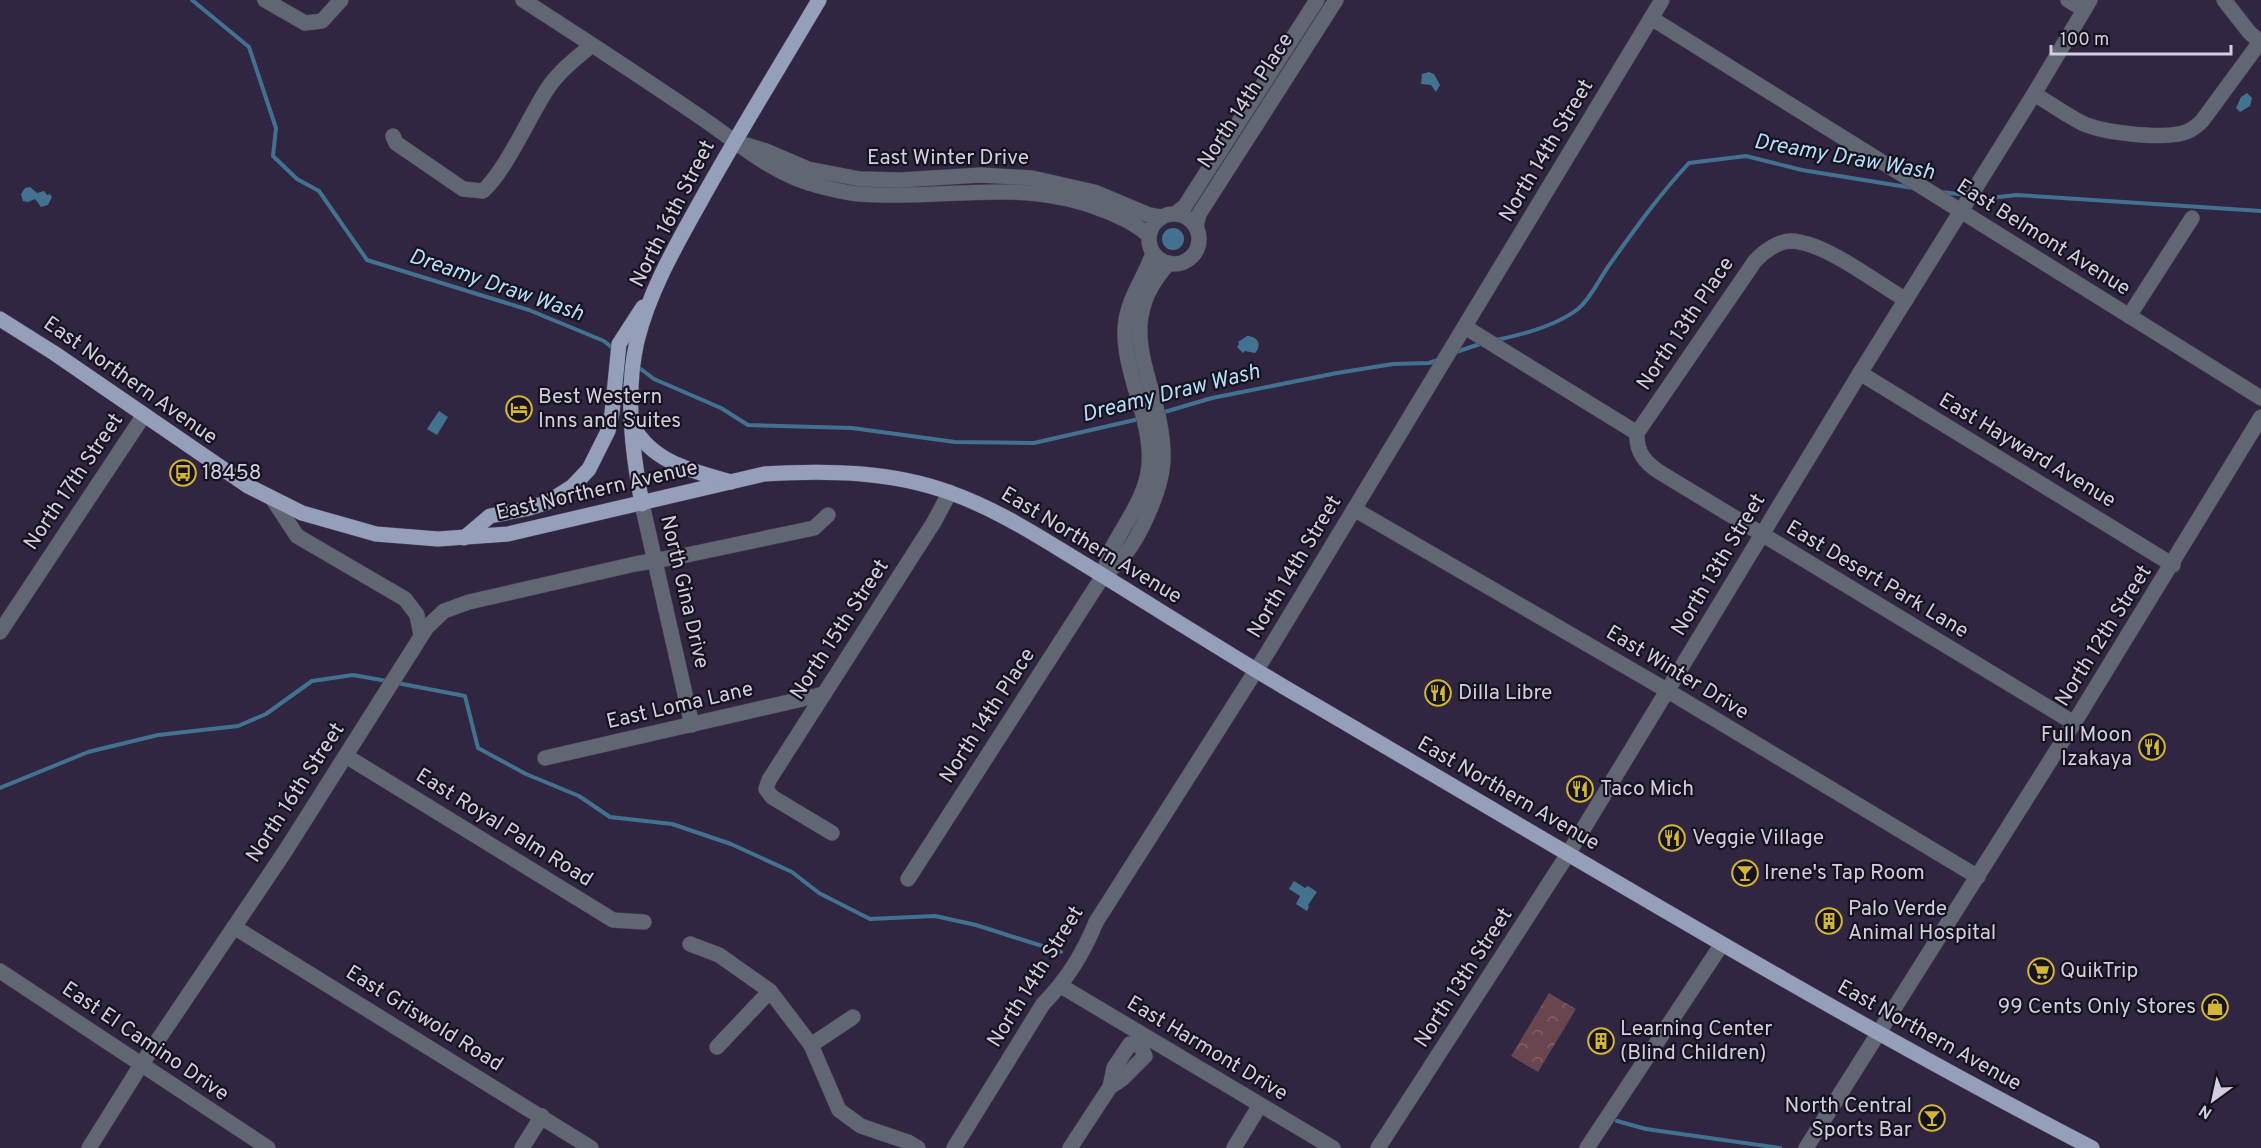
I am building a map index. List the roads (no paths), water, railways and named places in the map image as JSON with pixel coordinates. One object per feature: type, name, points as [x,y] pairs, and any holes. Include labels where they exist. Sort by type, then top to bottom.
[{"type":"main road","name":"North 16th Street","points":[[642,504],[630,405],[637,341],[655,291],[682,232],[819,0]]},
{"type":"main road","points":[[464,538],[490,516],[548,502],[573,486],[585,474],[597,456],[608,431],[619,344],[655,291]]},
{"type":"main road","name":"East Northern Avenue","points":[[0,319],[54,353],[223,470],[302,513],[376,534],[438,539],[508,534],[764,474],[829,472],[902,480],[950,492],[1008,519],[1256,670],[1722,944],[1879,1034],[2092,1148]]},
{"type":"main road","points":[[632,424],[639,438],[669,462],[731,482]]},
{"type":"street","points":[[265,0],[305,23],[322,21],[341,0]]},
{"type":"street","name":"East Winter Drive","points":[[523,0],[762,162],[815,185],[857,194],[1031,192],[1090,204],[1140,227],[1149,236]]},
{"type":"street","name":"North 14th Place","points":[[1149,236],[1153,225],[1185,206],[1317,0]]},
{"type":"street","name":"North 14th Place","points":[[908,879],[1103,576],[1124,557],[1149,511],[1158,491],[1163,457],[1147,403],[1140,345],[1140,318],[1145,300],[1169,263],[1182,262],[1194,254],[1199,239],[1196,227],[1199,214],[1336,0]]},
{"type":"street","name":"North 14th Street","points":[[954,1148],[1043,1004],[1061,986],[1089,939],[1096,922],[1256,670],[1662,0]]},
{"type":"street","points":[[2068,0],[2087,5]]},
{"type":"street","points":[[2034,94],[2083,123],[2103,130],[2171,135],[2198,132],[2260,42],[2237,18],[2224,0]]},
{"type":"street","name":"North 13th Street","points":[[1378,1148],[1568,854],[2087,5]]},
{"type":"street","name":"East Belmont Avenue","points":[[1651,18],[1960,213],[2261,398]]},
{"type":"street","points":[[393,136],[396,143],[447,180],[463,189],[483,191],[491,184],[547,89],[562,70],[592,45]]},
{"type":"street","name":"East Winter Drive","points":[[734,142],[766,151],[814,170],[860,179],[900,180],[981,176],[1032,178],[1094,192],[1149,215],[1168,216]]},
{"type":"street","points":[[1168,216],[1187,218],[1196,227]]},
{"type":"street","points":[[2129,316],[2192,218]]},
{"type":"street","points":[[1149,236],[1153,253],[1169,263]]},
{"type":"street","name":"North 13th Place","points":[[1636,439],[1755,261],[1774,246],[1789,241],[1816,246],[1906,300]]},
{"type":"street","name":"North 14th Place","points":[[1147,403],[1129,364],[1125,330],[1131,297],[1153,253]]},
{"type":"street","name":"East Desert Park Lane","points":[[1465,327],[1636,439],[1650,466],[2074,723]]},
{"type":"street","name":"East Hayward Avenue","points":[[1860,373],[2173,565]]},
{"type":"street","name":"North 17th Street","points":[[0,632],[144,415]]},
{"type":"street","name":"North 12th Street","points":[[1806,1148],[2173,565],[2261,417]]},
{"type":"street","name":"North 15th Street","points":[[832,833],[772,797],[766,789],[769,780],[934,522],[950,492]]},
{"type":"street","points":[[272,498],[297,536],[405,599],[417,615],[421,635]]},
{"type":"street","name":"North Gina Drive","points":[[642,504],[692,725]]},
{"type":"street","name":"East Winter Drive","points":[[1354,509],[1668,691],[1978,877]]},
{"type":"street","points":[[421,635],[434,618],[456,605],[814,528],[828,515]]},
{"type":"street","name":"North 16th Street","points":[[89,1148],[141,1065],[346,756],[421,635]]},
{"type":"street","name":"East Loma Lane","points":[[545,758],[824,694]]},
{"type":"street","name":"East Royal Palm Road","points":[[346,756],[613,920],[644,922]]},
{"type":"street","name":"East Griswold Road","points":[[234,927],[591,1148]]},
{"type":"street","points":[[690,944],[719,955],[770,991],[811,1045],[839,1110],[861,1126],[908,1142],[918,1148]]},
{"type":"street","points":[[1587,1148],[1722,944]]},
{"type":"street","name":"East El Camino Drive","points":[[0,971],[268,1148]]},
{"type":"street","name":"East Harmont Drive","points":[[1061,986],[1143,1041],[1333,1148]]},
{"type":"street","points":[[717,1047],[770,991]]},
{"type":"street","points":[[811,1045],[853,1017]]},
{"type":"street","points":[[1070,1148],[1110,1087],[1114,1068],[1130,1044],[1143,1041]]},
{"type":"street","points":[[1234,1148],[1260,1105]]},
{"type":"street","points":[[522,1148],[542,1116]]},
{"type":"water","points":[[1429,72],[1434,74],[1440,85],[1436,92],[1431,85],[1421,84],[1422,74]]},
{"type":"water","points":[[2247,93],[2252,98],[2250,106],[2240,112],[2236,108],[2241,97]]},
{"type":"water","points":[[30,187],[37,193],[44,191],[47,195],[50,194],[52,197],[48,205],[41,207],[35,199],[28,202],[23,201],[21,194],[25,188]]},
{"type":"water","points":[[1173,228],[1181,231],[1184,239],[1181,247],[1173,250],[1165,247],[1162,239],[1165,231]]},
{"type":"water","points":[[1247,336],[1254,338],[1259,344],[1255,353],[1245,351],[1243,353],[1237,347],[1238,342]]},
{"type":"water","points":[[439,411],[448,417],[437,435],[427,429]]},
{"type":"water","points":[[1294,881],[1317,892],[1308,905],[1307,911],[1296,904],[1300,896],[1289,889]]},
{"type":"waterway","name":"Dreamy Draw Wash","points":[[192,0],[249,47],[276,128],[273,156],[297,179],[319,191],[367,260],[529,310],[604,341],[615,350]]},
{"type":"waterway","name":"Dreamy Draw Wash","points":[[1496,340],[1549,325],[1578,309],[1648,212],[1689,163],[1746,156],[1802,170],[1913,188]]},
{"type":"waterway","name":"Dreamy Draw Wash","points":[[1941,192],[1966,195]]},
{"type":"waterway","name":"Dreamy Draw Wash","points":[[1974,196],[1989,198],[2017,195],[2261,211]]},
{"type":"waterway","name":"Dreamy Draw Wash","points":[[1456,352],[1483,343]]},
{"type":"waterway","name":"Dreamy Draw Wash","points":[[1161,413],[1212,398],[1337,373],[1393,364],[1429,363],[1438,360]]},
{"type":"waterway","name":"Dreamy Draw Wash","points":[[638,367],[654,379],[721,408],[748,425],[852,428],[955,442],[1034,443],[1139,419]]},
{"type":"waterway","points":[[0,788],[88,752],[158,735],[238,726],[266,714],[312,681],[353,675],[387,681]]},
{"type":"waterway","points":[[397,683],[465,696],[478,748],[526,774],[579,796],[610,817],[672,824],[731,844],[792,872],[819,893],[870,919],[935,916],[976,925],[1061,952]]},
{"type":"waterway","points":[[1617,1121],[1646,1129],[1780,1148]]},
{"type":"place","name":"Best Western Inns and Suites","points":[[519,409]]},
{"type":"place","name":"18458","points":[[183,473]]},
{"type":"place","name":"Dilla Libre","points":[[1438,693]]},
{"type":"place","name":"Full Moon Izakaya","points":[[2152,747]]},
{"type":"place","name":"Taco Mich","points":[[1580,789]]},
{"type":"place","name":"Veggie Village","points":[[1672,838]]},
{"type":"place","name":"Irene's Tap Room","points":[[1745,873]]},
{"type":"place","name":"Palo Verde Animal Hospital","points":[[1829,921]]},
{"type":"place","name":"QuikTrip","points":[[2041,971]]},
{"type":"place","name":"99 Cents Only Stores","points":[[2215,1007]]},
{"type":"place","name":"Learning Center (Blind Children)","points":[[1601,1041]]},
{"type":"place","name":"North Central Sports Bar","points":[[1932,1118]]}]
